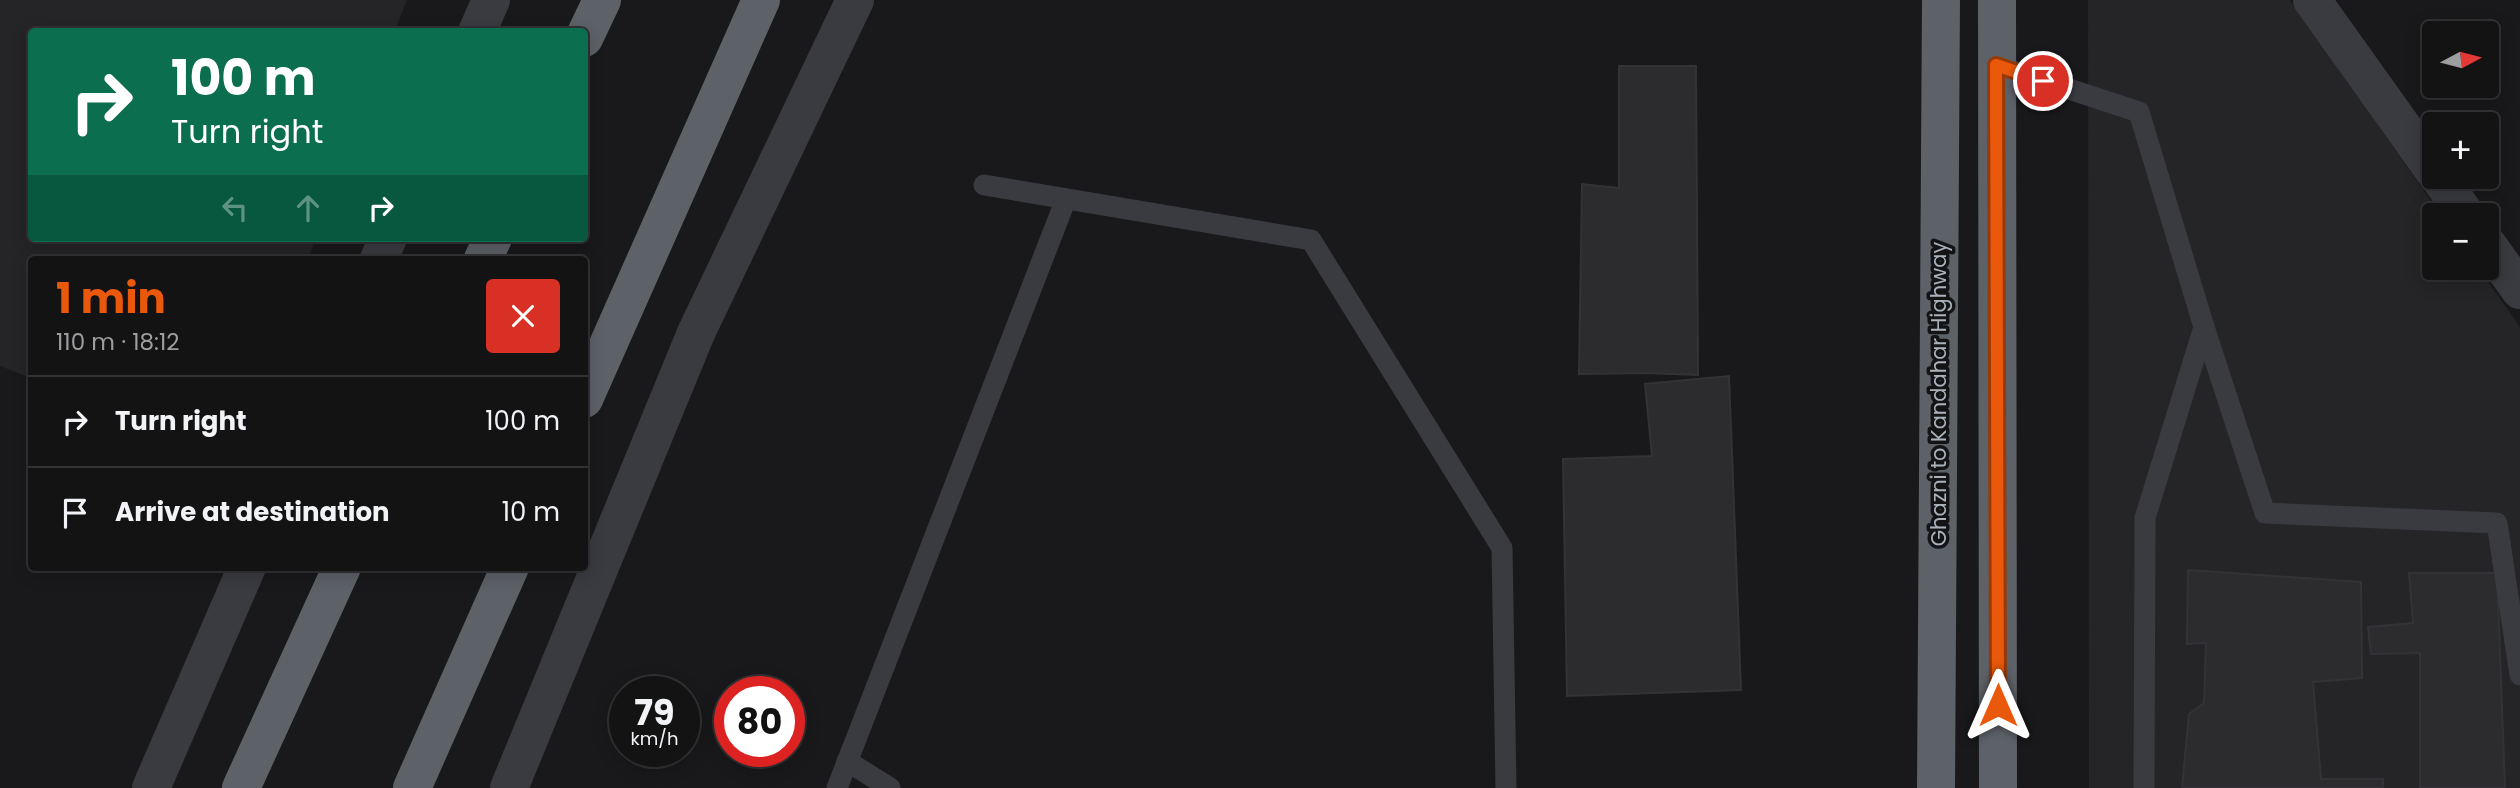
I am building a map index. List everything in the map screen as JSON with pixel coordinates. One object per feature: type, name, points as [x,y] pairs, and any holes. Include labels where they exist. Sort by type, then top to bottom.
[{"type":"highway","points":[[588,30],[602,0]]},
{"type":"highway","points":[[588,390],[761,0]]},
{"type":"highway","name":"Ghazni to Kandahar Highway","points":[[1936,788],[1941,0]]},
{"type":"highway","points":[[1997,0],[1998,788]]},
{"type":"highway","points":[[241,788],[340,571]]},
{"type":"highway","points":[[412,788],[508,571]]},
{"type":"street","points":[[479,28],[491,0]]},
{"type":"street","points":[[509,788],[696,333],[855,0]]},
{"type":"street","points":[[2312,0],[2422,154]]},
{"type":"street","points":[[2499,261],[2520,290]]},
{"type":"street","points":[[151,788],[245,571]]},
{"type":"lane","points":[[1996,65],[2139,112],[2204,327],[2265,513],[2497,523],[2520,675]]},
{"type":"lane","points":[[984,185],[1311,240],[1502,548],[1506,788]]},
{"type":"lane","points":[[837,788],[1066,199]]},
{"type":"lane","points":[[2144,788],[2146,518],[2204,327]]},
{"type":"lane","points":[[847,761],[890,788]]},
{"type":"shaded area","points":[[0,0],[407,0],[396,28],[28,28],[28,242],[314,242],[309,256],[28,256],[28,377],[0,366]]},
{"type":"shaded area","points":[[2088,0],[2290,0],[2433,203],[2422,203],[2422,280],[2487,280],[2520,327],[2520,788],[2089,788]]},
{"type":"building","points":[[1619,66],[1696,66],[1698,375],[1579,374],[1582,184],[1619,188]]},
{"type":"building","points":[[1729,376],[1741,690],[1567,696],[1563,459],[1652,456],[1645,384]]},
{"type":"building","points":[[2188,570],[2361,582],[2362,678],[2313,682],[2321,779],[2383,779],[2383,788],[2182,788],[2189,714],[2204,703],[2206,643],[2187,644]]},
{"type":"building","points":[[2409,573],[2497,573],[2505,788],[2420,788],[2420,653],[2371,654],[2368,627],[2413,623]]},
{"type":"route","points":[[1998,705],[1996,65],[2043,81]]}]
